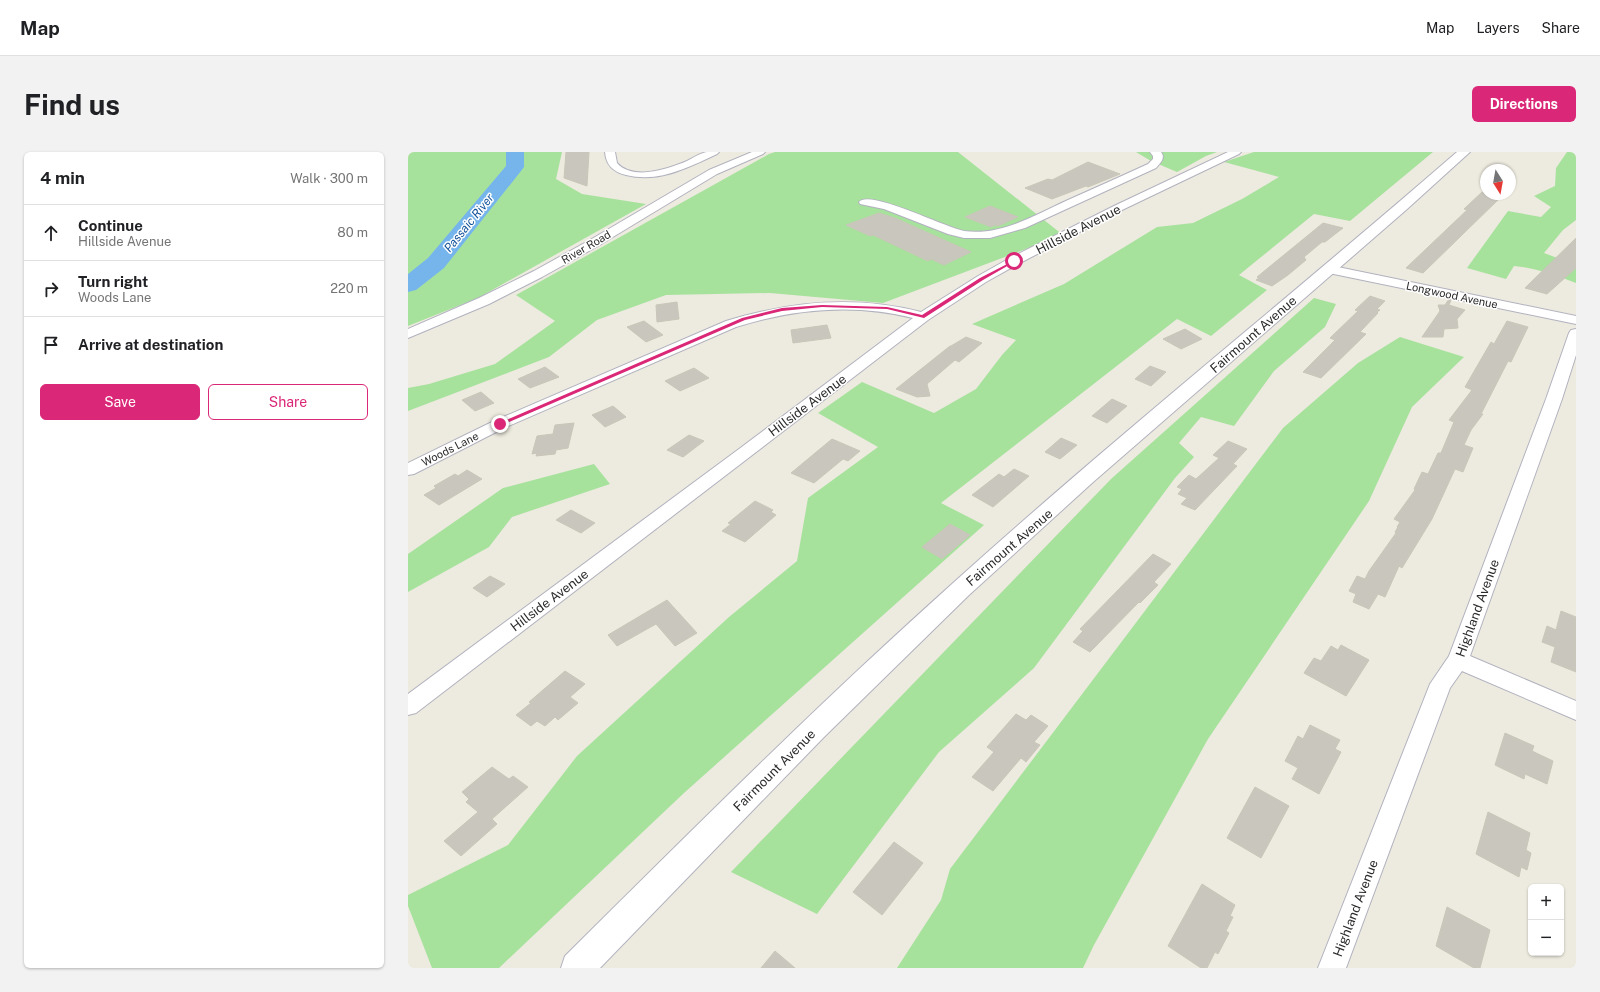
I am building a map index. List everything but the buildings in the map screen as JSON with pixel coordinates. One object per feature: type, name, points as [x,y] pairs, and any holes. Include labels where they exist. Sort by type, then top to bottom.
[{"type":"main road","name":"Fairmount Avenue","points":[[577,968],[874,670],[969,582],[1464,152]]},
{"type":"street","points":[[610,152],[611,162],[616,168],[635,175],[645,176],[654,176],[668,172],[714,152]]},
{"type":"street","name":"River Road","points":[[408,334],[484,301],[538,274],[594,243],[713,172],[760,152]]},
{"type":"street","points":[[864,202],[881,203],[955,233],[969,235],[1005,232],[1083,212],[1152,166],[1158,160],[1158,155],[1155,152]]},
{"type":"street","name":"Hillside Avenue","points":[[408,706],[923,317],[1083,212],[1236,152]]},
{"type":"street","name":"Longwood Avenue","points":[[1328,269],[1576,320]]},
{"type":"street","name":"Woods Lane","points":[[408,470],[507,421],[731,324],[758,315],[802,307],[835,306],[892,309],[923,317]]},
{"type":"street","name":"Highland Avenue","points":[[1332,968],[1441,684],[1458,660],[1554,399],[1576,333]]},
{"type":"street","points":[[1458,660],[1576,711]]},
{"type":"green space","points":[[408,152],[562,152],[556,179],[582,194],[646,204],[478,298],[408,326]]},
{"type":"green space","points":[[775,152],[958,152],[1063,235],[883,303],[770,293],[666,295],[597,320],[549,357],[408,411],[408,388],[429,384],[495,364],[555,321],[516,295]]},
{"type":"green space","points":[[1136,152],[1217,152],[1206,156],[1177,172],[1151,161]]},
{"type":"green space","points":[[1254,152],[1433,152],[1350,221],[1314,214],[1239,275],[1267,290],[1211,336],[1177,319],[941,503],[984,525],[684,793],[499,968],[432,968],[408,906],[408,895],[508,845],[577,756],[729,617],[797,561],[808,498],[878,447],[818,413],[862,382],[934,413],[976,389],[1002,355],[1016,340],[972,324],[1064,284],[1157,227],[1193,223],[1242,199],[1279,177],[1224,162]]},
{"type":"green space","points":[[1567,152],[1576,152],[1576,220],[1563,230],[1544,253],[1576,265],[1576,283],[1530,268],[1514,266],[1506,279],[1467,268],[1508,211],[1541,217],[1551,207],[1534,196],[1555,186],[1556,168]]},
{"type":"green space","points":[[1314,298],[1336,304],[1325,327],[1274,371],[1234,426],[1201,417],[1179,443],[1194,457],[1175,478],[1034,668],[939,752],[817,914],[731,872],[1111,479]]},
{"type":"green space","points":[[1400,337],[1464,357],[1412,407],[1369,501],[1208,739],[1094,945],[1083,968],[897,968],[941,900],[950,869],[1283,428],[1358,363]]},
{"type":"green space","points":[[594,464],[610,484],[512,517],[489,547],[408,592],[408,554],[503,488]]},
{"type":"waterway","name":"Passaic River","points":[[408,285],[436,263],[515,167],[515,152]]},
{"type":"route","points":[[500,424],[744,319],[782,310],[822,306],[897,309],[923,317],[982,279],[1014,261]]}]
